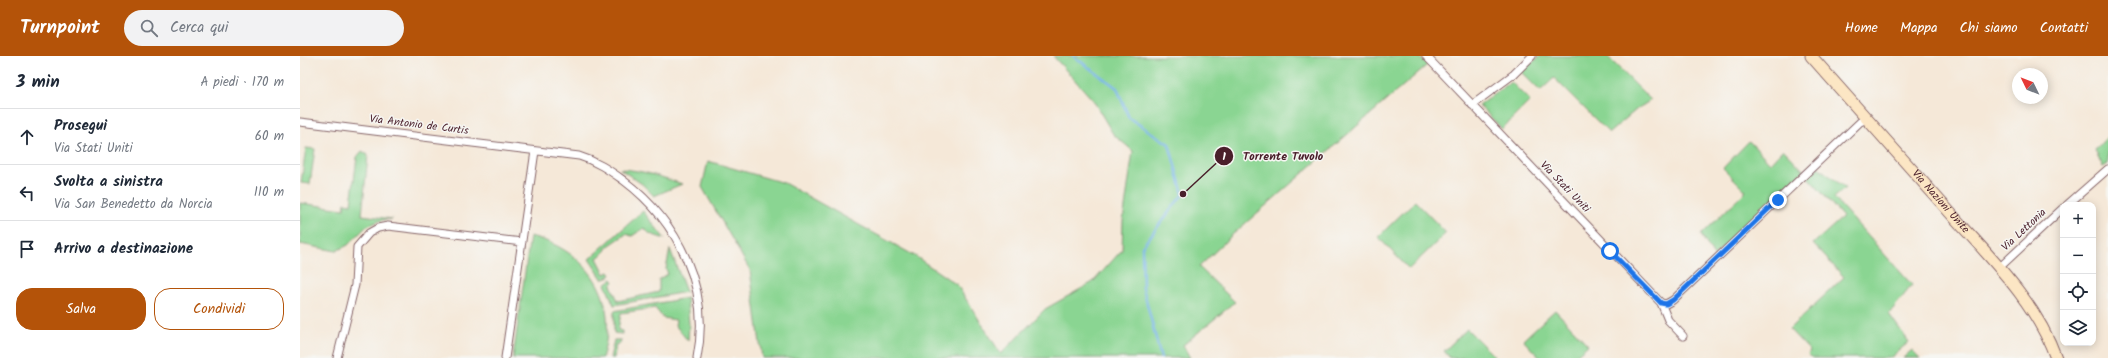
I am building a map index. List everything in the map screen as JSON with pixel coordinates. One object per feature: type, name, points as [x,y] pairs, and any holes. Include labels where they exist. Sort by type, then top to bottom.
[{"type":"street","name":"Via Stati Uniti","points":[[1426,56],[1661,303],[1668,320],[1683,336]]},
{"type":"street","points":[[1472,105],[1514,74],[1532,56]]},
{"type":"street","name":"Via Nazioni Unite","points":[[1811,56],[1999,268],[2037,319],[2048,338],[2056,358]]},
{"type":"street","points":[[1661,303],[1666,304],[1673,300],[1860,122],[1866,119]]},
{"type":"street","name":"Via Antonio de Curtis","points":[[300,122],[578,156],[599,163],[632,187],[665,220],[686,256],[694,279],[698,301],[701,333],[696,358]]},
{"type":"street","points":[[505,358],[535,151]]},
{"type":"street","points":[[2070,202],[2108,169]]},
{"type":"street","name":"Via Lettonia","points":[[1999,268],[2060,211]]},
{"type":"street","points":[[337,358],[355,285],[357,247],[370,233],[378,228],[388,226],[522,242]]},
{"type":"street","points":[[1668,320],[1669,309],[1673,300]]},
{"type":"green space","points":[[1053,56],[1419,56],[1427,65],[1232,235],[1199,267],[1235,302],[1183,345],[1190,358],[762,358],[750,270],[702,187],[708,161],[784,183],[915,256],[957,285],[1001,354],[1045,309],[1093,282],[1122,250],[1123,221],[1133,151],[1113,134],[1093,100]]},
{"type":"green space","points":[[1540,56],[1607,56],[1651,100],[1637,109],[1609,133],[1554,78],[1540,91],[1521,72]]},
{"type":"green space","points":[[1511,82],[1530,101],[1502,129],[1479,105]]},
{"type":"green space","points":[[2108,136],[2108,164],[2103,167],[2095,150]]},
{"type":"green space","points":[[1749,141],[1770,163],[1783,149],[1804,171],[1714,256],[1701,235],[1746,191],[1723,168]]},
{"type":"green space","points":[[306,148],[315,149],[310,184],[301,183]]},
{"type":"green space","points":[[362,151],[368,155],[362,215],[392,219],[382,220],[367,226],[348,245],[336,251],[300,244],[300,203],[344,209],[345,203],[351,204],[357,157]]},
{"type":"green space","points":[[1818,167],[1845,188],[1834,198],[1912,285],[1889,314],[1909,342],[1890,358],[1812,358],[1808,354],[1810,351],[1789,329],[1844,277],[1813,244],[1843,217],[1808,177]]},
{"type":"green space","points":[[620,169],[644,172],[682,184],[654,196],[642,184]]},
{"type":"green space","points":[[1415,201],[1446,233],[1409,269],[1378,237]]},
{"type":"green space","points":[[643,211],[665,239],[650,234],[644,228],[632,236],[626,234],[607,247],[604,253],[597,258],[605,274],[609,272],[611,275],[603,280],[589,259]]},
{"type":"green space","points":[[530,236],[551,243],[568,253],[583,265],[595,280],[603,297],[607,316],[607,336],[602,358],[513,358]]},
{"type":"green space","points":[[670,249],[686,292],[614,305],[605,284],[612,279],[614,282],[611,285],[618,301],[659,292],[659,279],[668,274],[666,269]]},
{"type":"green space","points":[[687,298],[689,325],[688,341],[675,325],[676,320],[663,318],[655,308],[621,313],[618,330],[622,331],[622,334],[614,333],[614,311]]},
{"type":"green space","points":[[1555,310],[1588,345],[1573,358],[1540,358],[1523,340]]},
{"type":"green space","points":[[1467,329],[1494,356],[1492,358],[1450,358],[1444,351]]},
{"type":"green space","points":[[614,340],[621,340],[620,344],[616,344],[614,358],[610,358]]},
{"type":"green space","points":[[1912,350],[1920,358],[1903,358]]},
{"type":"waterway","points":[[1073,56],[1117,88],[1129,118],[1169,144],[1183,194],[1142,247],[1143,288],[1161,358]]},
{"type":"place","name":"Torrente Tuvolo","points":[[1183,194]]},
{"type":"route","points":[[1610,251],[1661,303],[1666,304],[1673,300],[1778,200]]}]
